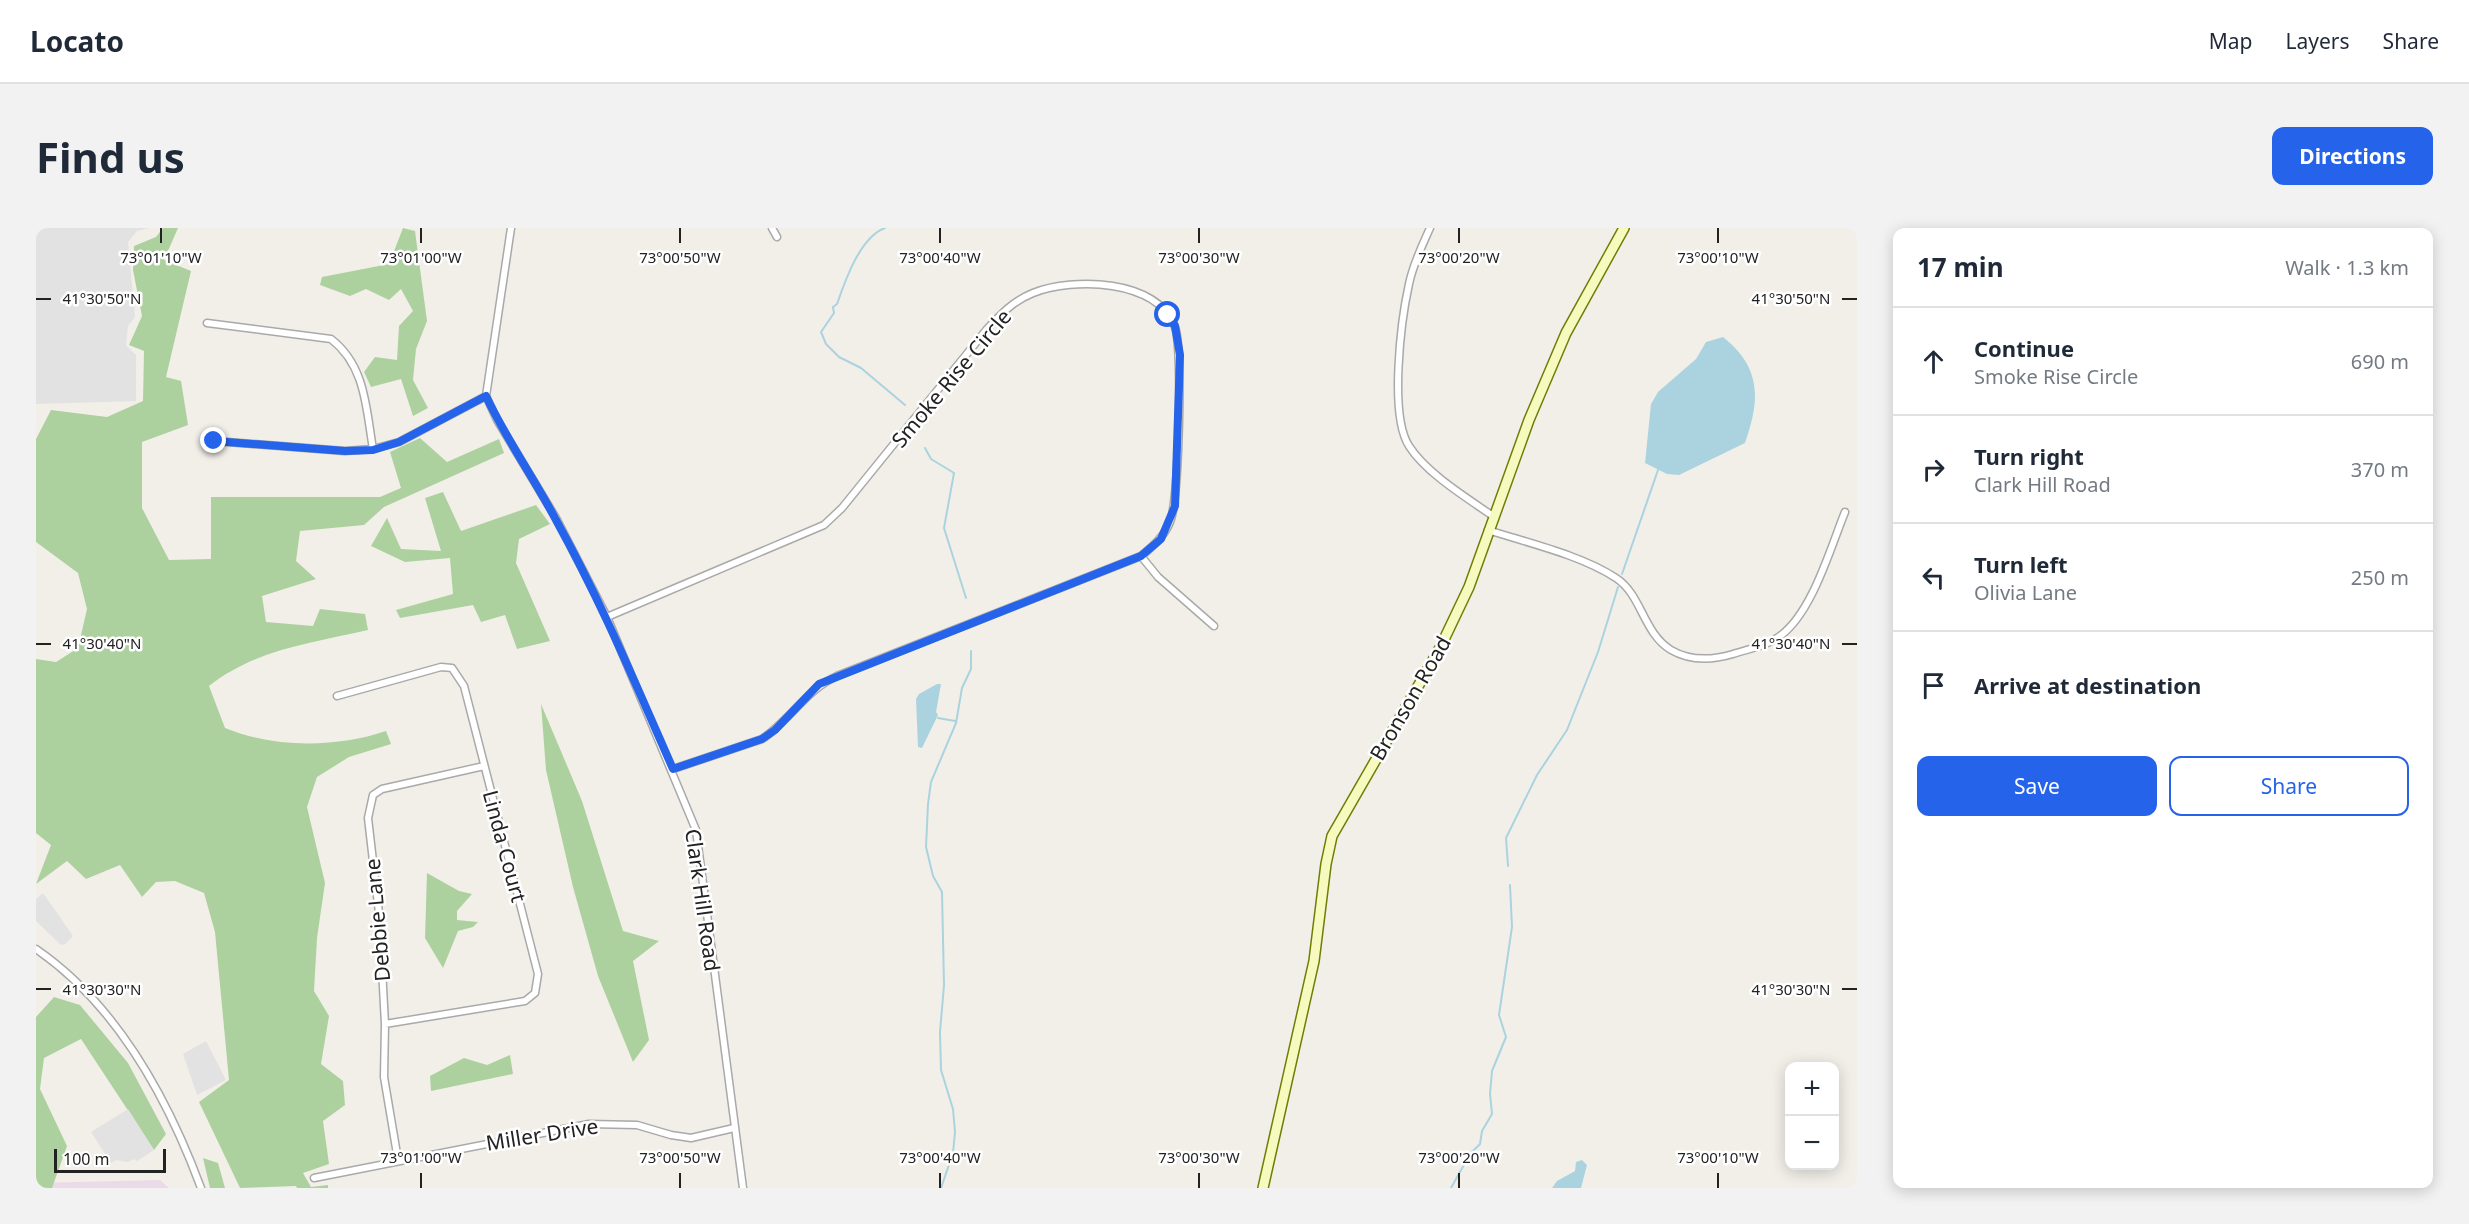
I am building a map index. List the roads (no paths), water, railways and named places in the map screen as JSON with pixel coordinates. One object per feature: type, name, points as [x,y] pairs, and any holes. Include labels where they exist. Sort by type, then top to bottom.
[{"type":"street","points":[[214,441],[345,451],[373,450],[399,442],[486,396],[511,228]]},
{"type":"street","points":[[772,228],[777,237]]},
{"type":"street","points":[[1430,228],[1408,285],[1400,366],[1401,429],[1409,447],[1422,460],[1493,516]]},
{"type":"street","name":"Bronson Road","points":[[1263,1188],[1314,961],[1326,864],[1332,836],[1440,648],[1469,587],[1529,420],[1566,333],[1624,228]]},
{"type":"street","name":"Smoke Rise Circle","points":[[608,617],[824,525],[842,508],[1008,306],[1034,293],[1073,285],[1110,285],[1145,294],[1164,308],[1175,326],[1180,355],[1175,506],[1161,539],[1141,556],[819,684],[775,730],[762,739],[673,769]]},
{"type":"street","points":[[207,323],[331,339],[345,350],[358,370],[373,450]]},
{"type":"street","name":"Clark Hill Road","points":[[486,396],[497,420],[556,518],[608,617],[673,769],[696,830],[743,1188]]},
{"type":"street","points":[[1488,530],[1600,569],[1619,580],[1632,595],[1657,638],[1672,650],[1703,659],[1757,647],[1778,638],[1792,627],[1802,612],[1845,512]]},
{"type":"street","points":[[1141,556],[1158,577],[1214,626]]},
{"type":"street","name":"Linda Court","points":[[337,696],[441,667],[452,668],[464,686],[538,974],[535,993],[525,1001],[385,1024]]},
{"type":"street","name":"Debbie Lane","points":[[398,1160],[384,1077],[385,1024],[379,913],[368,818],[373,795],[382,789],[484,766]]},
{"type":"street","points":[[36,949],[93,1000],[139,1061],[174,1125],[201,1188]]},
{"type":"street","name":"Miller Drive","points":[[314,1178],[589,1124],[637,1125],[691,1138],[734,1128]]},
{"type":"water","points":[[1723,337],[1745,361],[1754,386],[1753,413],[1745,443],[1679,475],[1667,474],[1645,463],[1651,404],[1658,392],[1696,359],[1706,342]]},
{"type":"water","points":[[941,684],[936,712],[938,715],[922,748],[918,747],[916,699],[919,694]]},
{"type":"water","points":[[1582,1160],[1587,1165],[1581,1188],[1552,1188],[1557,1181],[1575,1171],[1576,1162]]},
{"type":"waterway","points":[[885,228],[868,240],[861,250],[849,272],[837,304],[833,307],[834,313],[821,332],[826,344],[839,357],[861,368],[905,405]]},
{"type":"waterway","points":[[925,448],[931,459],[954,473],[944,528],[966,598]]},
{"type":"waterway","points":[[1622,574],[1658,470]]},
{"type":"waterway","points":[[1508,866],[1506,838],[1537,775],[1567,730],[1598,652],[1618,587]]},
{"type":"waterway","points":[[941,1188],[953,1153],[955,1132],[953,1109],[941,1070],[940,1032],[944,985],[942,892],[933,876],[926,847],[928,804],[931,782],[956,723],[962,688],[971,669],[971,651]]},
{"type":"waterway","points":[[938,718],[955,721]]},
{"type":"waterway","points":[[1451,1188],[1470,1154],[1480,1144],[1482,1131],[1492,1114],[1490,1094],[1492,1071],[1506,1037],[1499,1015],[1512,927],[1510,885]]}]
